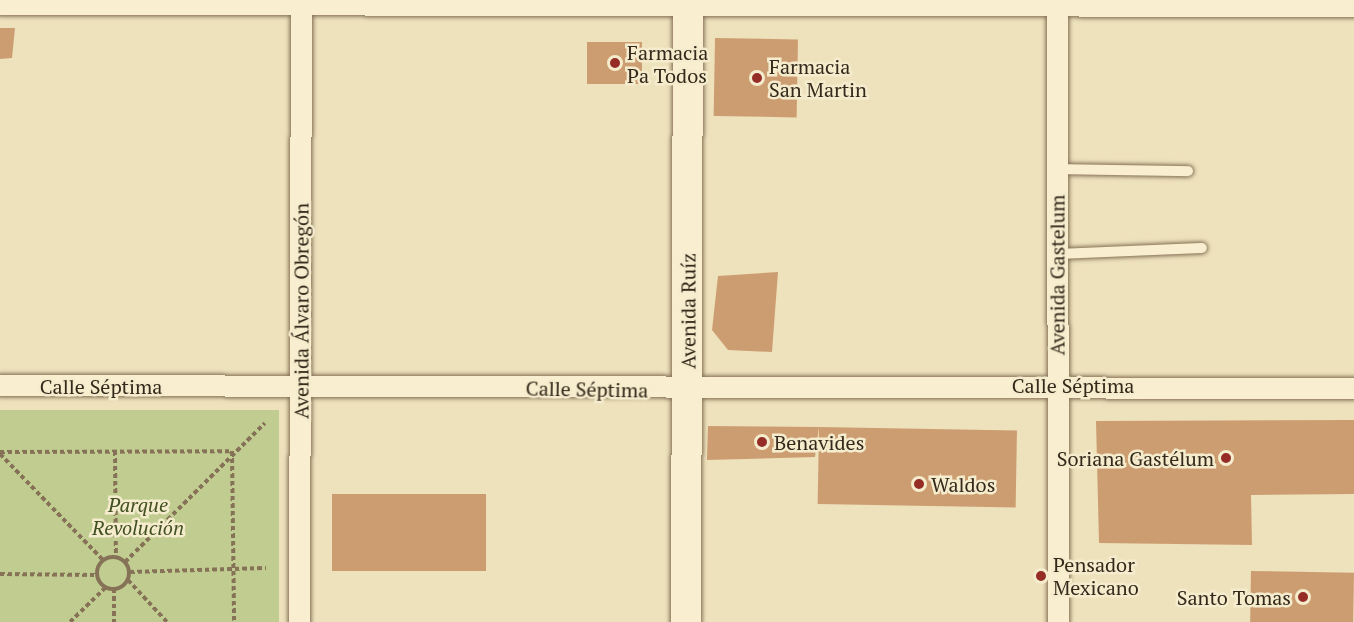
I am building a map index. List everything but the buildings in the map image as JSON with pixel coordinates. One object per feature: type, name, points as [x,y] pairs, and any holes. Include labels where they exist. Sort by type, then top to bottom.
[{"type":"street","name":"Avenida Álvaro Obregón","points":[[299,622],[302,2]]},
{"type":"street","points":[[0,4],[1057,2],[1354,6]]},
{"type":"street","name":"Avenida Gastelum","points":[[1057,2],[1058,622]]},
{"type":"street","name":"Avenida Ruíz","points":[[686,622],[688,3]]},
{"type":"street","name":"Calle Séptima","points":[[0,385],[688,390],[1057,384],[1354,388]]},
{"type":"lane","points":[[1057,169],[1188,171]]},
{"type":"lane","points":[[1057,254],[1202,248]]},
{"type":"path","points":[[125,562],[232,451],[265,423]]},
{"type":"path","points":[[115,451],[116,557]]},
{"type":"path","points":[[0,453],[232,451]]},
{"type":"path","points":[[232,451],[234,622]]},
{"type":"path","points":[[0,453],[103,560]]},
{"type":"path","points":[[103,560],[116,557],[125,562],[130,572],[128,580],[114,589],[105,588]]},
{"type":"path","points":[[97,575],[103,560]]},
{"type":"path","points":[[130,572],[266,568]]},
{"type":"path","points":[[0,574],[97,575]]},
{"type":"path","points":[[97,575],[105,588]]},
{"type":"path","points":[[128,580],[167,622]]},
{"type":"path","points":[[70,622],[105,588]]},
{"type":"path","points":[[114,589],[114,622]]},
{"type":"green space","name":"Parque Revolución","points":[[0,410],[279,410],[279,622],[0,622]]},
{"type":"place","name":"Farmacia Pa Todos","points":[[615,63]]},
{"type":"place","name":"Farmacia San Martin","points":[[757,78]]},
{"type":"place","name":"Benavides","points":[[762,442]]},
{"type":"place","name":"Soriana Gastélum","points":[[1226,458]]},
{"type":"place","name":"Waldos","points":[[919,484]]},
{"type":"place","name":"Pensador Mexicano","points":[[1041,576]]},
{"type":"place","name":"Santo Tomas","points":[[1303,597]]}]
